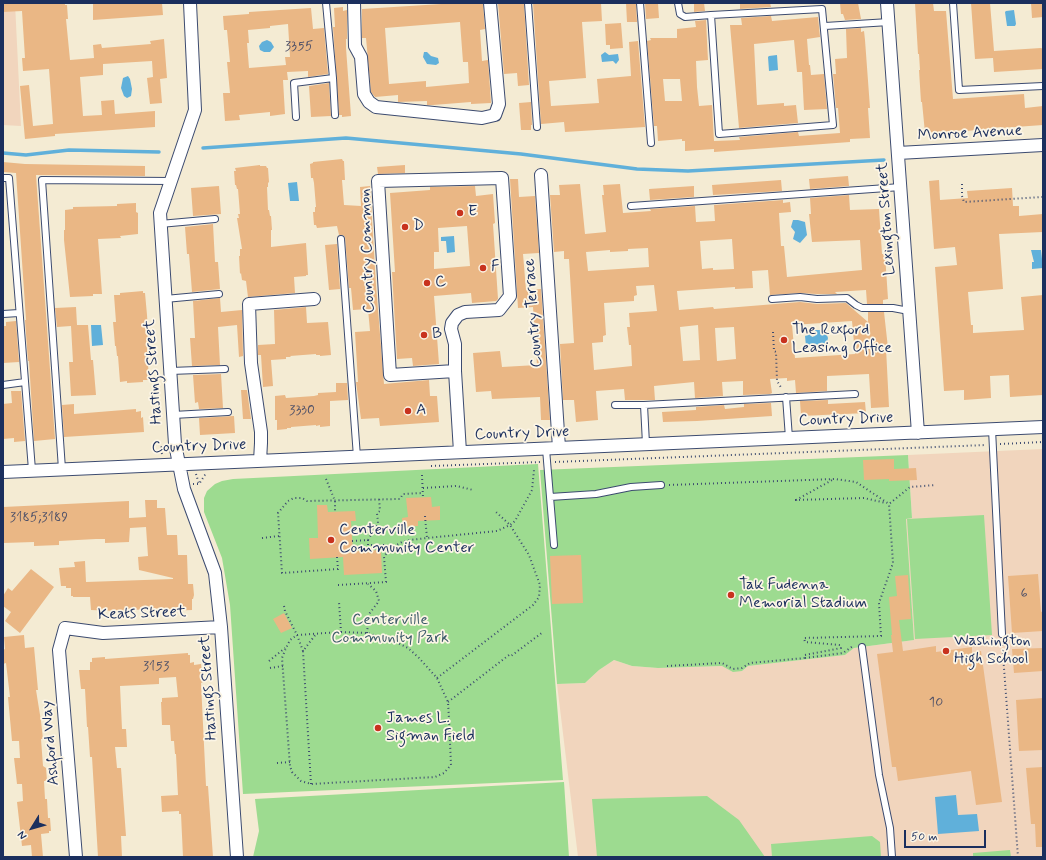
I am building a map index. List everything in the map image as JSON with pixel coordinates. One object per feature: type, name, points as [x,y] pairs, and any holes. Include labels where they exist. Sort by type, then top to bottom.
[{"type":"street","name":"Hastings Street","points":[[190,3],[195,110],[160,213],[160,224],[175,444],[184,488],[215,573],[221,627],[237,857]]},
{"type":"street","points":[[354,3],[355,46],[361,57],[364,94],[369,102],[376,107],[482,118],[495,115],[499,104],[490,3]]},
{"type":"street","name":"Lexington Street","points":[[888,3],[918,433]]},
{"type":"street","name":"Monroe Avenue","points":[[898,154],[1043,145]]},
{"type":"street","name":"Country Terrace","points":[[541,175],[560,448]]},
{"type":"street","name":"Country Terrace","points":[[460,452],[455,371],[455,344],[451,329],[452,323],[458,315],[465,312],[499,310],[510,296],[502,178]]},
{"type":"street","name":"Country Common","points":[[455,371],[390,375],[378,181],[502,178]]},
{"type":"street","points":[[260,461],[261,432],[252,363],[248,304],[314,299]]},
{"type":"street","name":"Country Drive","points":[[3,472],[1043,427]]},
{"type":"street","name":"Keats Street","points":[[65,628],[102,633],[221,627]]},
{"type":"street","name":"Ashford Way","points":[[65,628],[59,650],[76,857]]},
{"type":"lane","points":[[326,3],[335,115]]},
{"type":"lane","points":[[528,3],[537,127]]},
{"type":"lane","points":[[640,3],[651,143]]},
{"type":"lane","points":[[678,3],[680,14],[685,17],[711,15],[822,9],[825,26],[833,125],[719,134],[711,15]]},
{"type":"lane","points":[[953,3],[959,90],[1043,86]]},
{"type":"lane","points":[[825,26],[889,22]]},
{"type":"lane","points":[[296,117],[294,82],[333,78]]},
{"type":"lane","points":[[3,178],[9,178],[32,470]]},
{"type":"lane","points":[[62,469],[42,180],[171,181]]},
{"type":"lane","points":[[631,206],[901,187]]},
{"type":"lane","points":[[160,224],[215,219]]},
{"type":"lane","points":[[341,239],[357,457]]},
{"type":"lane","points":[[165,299],[219,294]]},
{"type":"lane","points":[[772,299],[800,297],[817,299],[847,298],[862,308],[893,308],[909,311]]},
{"type":"lane","points":[[3,314],[20,313]]},
{"type":"lane","points":[[170,372],[225,368]]},
{"type":"lane","points":[[3,385],[25,382]]},
{"type":"lane","points":[[615,405],[644,405],[855,394]]},
{"type":"lane","points":[[786,397],[789,438]]},
{"type":"lane","points":[[644,405],[646,444]]},
{"type":"lane","points":[[173,415],[228,412]]},
{"type":"lane","points":[[992,429],[1002,634]]},
{"type":"lane","points":[[546,449],[554,545]]},
{"type":"lane","points":[[550,496],[596,494],[631,487],[661,486]]},
{"type":"lane","points":[[862,647],[878,775],[890,828],[892,857]]},
{"type":"path","points":[[962,184],[962,196],[964,202],[1043,197]]},
{"type":"path","points":[[773,332],[774,351],[776,352],[777,381],[786,397]]},
{"type":"path","points":[[425,466],[1043,442]]},
{"type":"path","points":[[338,585],[386,582],[384,557],[389,549],[410,540],[497,531],[510,525],[515,521],[532,490],[534,470]]},
{"type":"path","points":[[199,484],[205,475],[213,475]]},
{"type":"path","points":[[422,475],[423,498]]},
{"type":"path","points":[[326,479],[335,500],[336,512]]},
{"type":"path","points":[[835,479],[795,500],[864,498],[889,504]]},
{"type":"path","points":[[661,486],[835,479],[856,482],[889,504]]},
{"type":"path","points":[[889,504],[910,487],[936,485]]},
{"type":"path","points":[[423,488],[457,486],[473,490]]},
{"type":"path","points":[[337,557],[338,569],[282,574],[278,513],[288,501],[294,498],[302,498],[307,501],[379,498],[400,499],[403,494],[423,493]]},
{"type":"path","points":[[379,498],[380,511],[377,513],[378,523],[368,540],[368,545],[385,545],[389,549]]},
{"type":"path","points":[[805,658],[805,655],[841,648],[840,645],[804,642],[804,638],[881,636],[879,603],[893,563],[889,504]]},
{"type":"path","points":[[437,678],[533,606],[540,597],[540,585],[529,555],[510,525],[496,512]]},
{"type":"path","points":[[425,516],[427,538]]},
{"type":"path","points":[[262,538],[279,536]]},
{"type":"path","points":[[352,541],[368,540]]},
{"type":"path","points":[[367,583],[376,592],[380,600],[369,614],[367,633]]},
{"type":"path","points":[[339,602],[341,632]]},
{"type":"path","points":[[284,606],[284,611],[297,635],[303,651],[311,784]]},
{"type":"path","points":[[341,632],[367,633],[394,641],[408,648],[437,678],[448,702],[452,752],[451,765],[444,773],[435,777],[311,784],[300,781],[292,772],[290,762],[282,658],[286,648],[290,640],[297,635],[341,632]]},
{"type":"path","points":[[448,702],[509,655],[511,656],[543,632]]},
{"type":"path","points":[[303,651],[316,634]]},
{"type":"path","points":[[1002,634],[1018,857]]},
{"type":"path","points":[[667,666],[722,663],[733,669],[742,668],[750,663],[843,653],[852,648],[860,637]]},
{"type":"path","points":[[269,661],[286,648]]},
{"type":"path","points":[[270,668],[283,666]]},
{"type":"path","points":[[277,763],[290,762]]},
{"type":"shaded area","points":[[3,3],[15,3],[21,126],[3,125]]},
{"type":"shaded area","name":"Washington High School","points":[[1043,449],[1043,857],[578,857],[557,684],[585,683],[599,670],[614,660],[632,666],[658,668],[722,666],[742,671],[748,666],[845,655],[854,648],[914,640],[906,519],[912,518],[908,455]]},
{"type":"green space","name":"Tak Fudenna Memorial Stadium","points":[[908,455],[912,518],[906,519],[914,640],[854,648],[845,655],[748,666],[742,671],[733,672],[722,666],[658,668],[632,666],[614,660],[599,670],[585,683],[557,684],[540,470]]},
{"type":"green space","name":"Centerville Community Park","points":[[538,464],[563,780],[243,794],[230,605],[222,558],[204,512],[204,498],[207,491],[215,484],[233,479]]},
{"type":"green space","points":[[984,515],[992,635],[915,639],[907,519]]},
{"type":"green space","points":[[564,782],[569,857],[253,857],[259,831],[255,799]]},
{"type":"green space","points":[[707,796],[739,820],[765,857],[597,857],[592,799]]},
{"type":"green space","points":[[872,836],[880,842],[881,857],[772,857],[771,844]]},
{"type":"green space","points":[[1010,850],[1011,857],[973,857],[973,853]]},
{"type":"water","points":[[1014,10],[1016,24],[1015,26],[1007,26],[1005,12]]},
{"type":"water","points":[[267,40],[271,42],[274,47],[270,52],[264,52],[260,50],[259,46],[262,42]]},
{"type":"water","points":[[424,52],[438,58],[439,63],[436,65],[427,64],[423,57]]},
{"type":"water","points":[[605,52],[609,55],[618,54],[619,60],[616,64],[613,61],[602,62],[601,55]]},
{"type":"water","points":[[777,55],[778,70],[769,71],[768,57]]},
{"type":"water","points":[[128,76],[132,89],[131,96],[127,98],[124,96],[121,88],[123,78]]},
{"type":"water","points":[[297,182],[299,201],[290,201],[288,183]]},
{"type":"water","points":[[793,220],[805,222],[807,235],[800,243],[793,239],[795,232],[791,227]]},
{"type":"water","points":[[454,236],[455,252],[447,253],[446,241],[441,241],[441,237]]},
{"type":"water","points":[[1031,250],[1041,250],[1043,268],[1032,269],[1032,262],[1034,262]]},
{"type":"water","points":[[91,325],[101,325],[103,345],[92,346]]},
{"type":"water","points":[[815,330],[825,330],[828,338],[827,342],[823,345],[806,346],[805,336],[810,334],[812,337],[815,336]]},
{"type":"water","points":[[956,795],[958,815],[977,814],[979,831],[938,834],[935,797]]},
{"type":"building","points":[[3,3],[65,3],[65,5],[67,5],[68,19],[66,19],[70,60],[94,58],[93,45],[101,44],[102,48],[151,44],[150,41],[164,39],[167,78],[160,79],[162,103],[150,104],[147,78],[153,77],[152,61],[103,64],[103,75],[80,77],[83,116],[102,115],[101,101],[114,100],[115,114],[155,111],[155,127],[55,134],[55,136],[25,139],[20,86],[29,85],[33,126],[53,124],[49,69],[23,71],[22,58],[25,58],[22,11],[3,12]]},
{"type":"building","points":[[162,3],[163,15],[93,20],[93,4]]},
{"type":"building","points":[[457,3],[483,3],[485,29],[480,30],[482,61],[488,60],[491,103],[471,104],[471,102],[427,105],[427,101],[398,102],[398,95],[375,97],[371,92],[366,38],[362,38],[362,9]],"holes":[[[460,22],[463,62],[468,62],[469,83],[426,87],[426,81],[389,84],[385,28]]]},
{"type":"building","points":[[498,3],[524,3],[529,85],[518,86],[517,73],[504,74]]},
{"type":"building","points":[[533,3],[601,3],[602,21],[582,22],[586,78],[549,81],[551,106],[599,103],[597,79],[631,76],[629,42],[638,41],[645,127],[565,132],[564,122],[541,124]]},
{"type":"building","points":[[626,3],[636,3],[637,22],[627,22]]},
{"type":"building","points":[[645,3],[658,3],[659,18],[646,19]]},
{"type":"building","points":[[694,3],[704,3],[705,11],[694,12]]},
{"type":"building","points":[[740,3],[770,3],[771,7],[740,9]]},
{"type":"building","points":[[840,3],[858,3],[861,19],[845,20],[843,14],[841,14]]},
{"type":"building","points":[[915,3],[933,3],[934,11],[946,11],[953,99],[1024,94],[1025,108],[1043,106],[1043,125],[925,133],[921,102]]},
{"type":"building","points":[[971,3],[990,3],[994,51],[1041,48],[1043,49],[1043,69],[994,72],[993,58],[975,59]]},
{"type":"building","points":[[1031,3],[1043,3],[1043,17],[1032,18]]},
{"type":"building","points":[[343,7],[343,11],[347,10],[346,48],[351,116],[342,117],[342,115],[339,115],[333,27],[335,27],[334,8]]},
{"type":"building","points":[[311,8],[313,29],[324,28],[328,74],[308,77],[308,71],[287,72],[288,80],[283,80],[285,114],[270,116],[270,112],[239,115],[240,120],[225,121],[223,93],[230,93],[227,62],[230,62],[227,30],[224,30],[223,16],[249,14],[249,12]],"holes":[[[288,24],[290,57],[285,57],[286,65],[249,68],[247,43],[249,43],[248,30],[270,28],[270,26]]]},
{"type":"building","points":[[771,16],[772,21],[818,17],[820,37],[807,39],[809,65],[811,75],[824,74],[827,109],[804,110],[802,72],[797,72],[794,40],[754,44],[757,105],[784,103],[784,106],[796,105],[798,123],[739,128],[730,25],[742,25],[741,18]]},
{"type":"building","points":[[706,20],[708,60],[696,61],[697,87],[699,106],[712,105],[714,141],[740,140],[739,137],[798,132],[799,136],[840,133],[833,74],[836,74],[835,59],[847,58],[846,29],[861,28],[861,32],[864,31],[865,40],[870,108],[868,108],[870,138],[850,139],[850,142],[714,152],[714,149],[685,151],[685,141],[682,141],[682,139],[658,141],[657,126],[654,126],[647,41],[651,40],[650,38],[677,38],[677,29],[696,27],[695,21]],"holes":[[[663,79],[680,79],[682,101],[665,101]]]},
{"type":"building","points":[[621,23],[623,48],[610,49],[610,45],[606,45],[605,24]]},
{"type":"building","points":[[329,83],[331,116],[311,117],[309,86]]},
{"type":"building","points":[[531,102],[531,130],[521,130],[519,103]]},
{"type":"building","points":[[342,159],[344,161],[345,180],[342,180],[344,205],[361,206],[360,187],[370,186],[384,384],[429,380],[430,396],[437,396],[439,422],[380,426],[379,418],[361,419],[356,382],[358,382],[355,332],[370,331],[368,309],[353,310],[351,288],[349,288],[345,237],[343,235],[339,235],[337,226],[317,228],[316,225],[314,225],[313,212],[315,212],[316,207],[314,183],[313,178],[311,178],[310,164],[313,162]]},
{"type":"building","points":[[3,162],[25,164],[145,166],[145,176],[36,175],[55,439],[34,441],[16,173],[3,172]]},
{"type":"building","points":[[260,165],[268,168],[269,182],[267,187],[268,210],[271,216],[272,230],[271,247],[306,243],[308,275],[294,277],[295,293],[248,297],[246,281],[242,280],[241,273],[240,274],[239,256],[240,249],[242,249],[237,218],[239,218],[238,214],[240,214],[238,189],[235,185],[234,171],[236,171],[235,168]]},
{"type":"building","points":[[405,165],[405,173],[378,174],[377,167]]},
{"type":"building","points":[[848,176],[849,186],[810,189],[809,179]]},
{"type":"building","points":[[510,179],[518,179],[519,197],[535,196],[539,253],[523,254],[526,290],[541,289],[550,420],[541,420],[540,397],[492,399],[491,391],[476,392],[473,353],[500,351],[502,367],[537,365],[533,307],[518,308]]},
{"type":"building","points":[[781,180],[782,191],[713,195],[712,185]]},
{"type":"building","points":[[939,180],[940,200],[968,198],[967,191],[1012,188],[1013,206],[1019,206],[1019,216],[1043,214],[1043,232],[999,234],[1003,289],[968,292],[973,333],[1024,330],[1021,297],[1043,295],[1043,395],[1010,397],[1009,375],[990,376],[991,398],[964,400],[964,390],[944,391],[935,267],[957,265],[955,247],[934,249],[929,181]]},
{"type":"building","points":[[580,184],[585,234],[606,232],[602,195],[604,195],[603,185],[620,184],[623,213],[651,211],[650,209],[695,206],[696,222],[715,221],[714,205],[783,200],[783,203],[790,202],[791,212],[779,213],[781,246],[784,246],[787,277],[862,270],[860,240],[812,242],[809,214],[811,214],[810,198],[849,195],[850,210],[879,209],[882,254],[885,254],[888,299],[883,300],[883,304],[867,304],[866,290],[835,292],[837,294],[800,293],[770,295],[768,270],[752,271],[753,288],[735,289],[735,287],[677,291],[679,310],[713,307],[714,309],[800,302],[817,304],[846,303],[868,322],[868,312],[884,312],[888,348],[886,348],[889,407],[871,408],[869,374],[827,376],[827,391],[796,393],[795,380],[787,381],[787,378],[770,379],[772,393],[770,394],[743,395],[743,381],[722,382],[723,396],[695,398],[694,382],[654,386],[655,400],[625,400],[624,389],[596,391],[598,420],[576,422],[574,400],[563,400],[560,344],[574,343],[569,259],[564,259],[564,251],[554,252],[550,195],[560,195],[559,185]],"holes":[[[732,239],[734,269],[702,269],[700,241]],[[648,248],[649,267],[588,271],[586,252],[610,250],[610,252],[628,251],[628,249]],[[654,285],[657,311],[629,313],[630,327],[627,327],[629,345],[631,345],[632,366],[594,370],[592,343],[603,342],[603,336],[606,335],[604,303],[634,301],[634,296],[637,295],[636,286]],[[852,321],[855,354],[795,358],[792,325]],[[698,325],[700,360],[683,361],[680,327]],[[734,327],[736,359],[717,361],[715,328]]]},
{"type":"building","points":[[219,186],[221,214],[193,216],[191,188]]},
{"type":"building","points":[[475,186],[476,196],[493,194],[495,223],[493,224],[498,299],[496,301],[472,303],[471,293],[434,296],[439,364],[413,366],[412,358],[397,359],[392,272],[395,272],[390,193],[430,190],[430,187]],"holes":[[[467,226],[470,266],[434,269],[434,252],[439,252],[438,228]]]},
{"type":"building","points":[[694,186],[694,197],[650,200],[649,189]]},
{"type":"building","points":[[136,203],[136,212],[138,213],[138,234],[120,236],[121,238],[98,239],[102,294],[70,297],[64,240],[65,210],[73,209],[73,207],[117,206],[117,204]]},
{"type":"building","points":[[213,224],[215,262],[218,262],[220,289],[192,292],[185,227]]},
{"type":"building","points":[[337,244],[340,289],[329,290],[325,245]]},
{"type":"building","points":[[143,291],[143,293],[145,293],[147,315],[149,380],[143,380],[143,382],[120,382],[113,322],[116,322],[114,295]]},
{"type":"building","points":[[220,298],[221,312],[242,310],[243,356],[239,357],[237,325],[218,327],[220,365],[192,366],[190,338],[195,338],[193,301]]},
{"type":"building","points":[[76,307],[77,325],[88,325],[96,395],[71,396],[69,362],[73,362],[71,326],[57,327],[55,308]]},
{"type":"building","points":[[306,307],[307,323],[328,322],[331,355],[320,356],[316,354],[290,356],[291,357],[286,357],[286,359],[271,360],[273,386],[263,387],[261,355],[258,355],[258,345],[275,344],[274,310]]},
{"type":"building","points":[[16,321],[19,362],[3,363],[3,326],[6,326],[6,322]]},
{"type":"building","points":[[221,374],[223,408],[199,409],[198,402],[195,403],[193,375]]},
{"type":"building","points":[[336,383],[347,383],[348,400],[330,401],[330,426],[320,427],[320,425],[316,425],[277,430],[277,420],[275,420],[275,396],[285,395],[286,398],[314,396],[318,395],[318,393],[336,392]]},
{"type":"building","points":[[241,390],[247,390],[251,419],[243,419]]},
{"type":"building","points":[[11,391],[21,391],[25,441],[14,442],[14,438],[3,439],[3,404],[12,403]]},
{"type":"building","points":[[828,400],[828,404],[865,402],[866,413],[801,416],[800,401]]},
{"type":"building","points":[[771,403],[772,416],[663,422],[662,412],[696,410],[696,407],[724,405],[725,409],[744,407],[744,404]]},
{"type":"building","points":[[74,404],[74,414],[136,409],[136,412],[141,411],[144,432],[64,437],[62,405]]},
{"type":"building","points":[[234,416],[235,433],[200,435],[199,418]]},
{"type":"building","points":[[894,459],[894,469],[916,468],[917,480],[864,480],[863,460]]},
{"type":"building","points":[[431,497],[432,507],[440,506],[440,520],[418,521],[418,526],[403,527],[402,518],[408,517],[406,498]]},
{"type":"building","points":[[145,500],[157,500],[157,508],[165,508],[167,535],[177,535],[178,555],[187,555],[188,584],[193,584],[194,595],[192,599],[192,610],[170,611],[170,609],[165,610],[165,608],[117,611],[91,610],[90,597],[73,597],[71,596],[71,588],[61,586],[59,568],[75,567],[74,562],[85,561],[86,582],[173,579],[139,570],[138,557],[148,556],[146,527],[130,528],[129,542],[105,543],[105,539],[96,539],[59,541],[59,545],[34,546],[34,542],[3,543],[3,507],[129,501],[129,518],[146,517]]},
{"type":"building","name":"Centerville Community Center","points":[[317,505],[327,505],[328,512],[355,511],[356,521],[351,521],[353,551],[381,550],[382,573],[344,575],[343,557],[310,559],[309,538],[318,538]]},
{"type":"building","points":[[581,555],[583,603],[552,604],[550,556]]},
{"type":"building","points":[[31,569],[54,587],[20,633],[5,621],[11,612],[3,606],[3,596],[8,588],[12,591]]},
{"type":"building","points":[[1038,574],[1041,612],[1043,611],[1043,631],[1012,633],[1008,576]]},
{"type":"building","points":[[908,575],[911,619],[899,620],[903,651],[936,646],[936,652],[972,647],[972,652],[981,651],[1002,802],[976,805],[971,771],[898,781],[896,767],[892,767],[877,654],[893,652],[889,597],[897,596],[895,576]]},
{"type":"building","points":[[284,613],[292,628],[281,633],[273,619]]},
{"type":"building","points":[[24,635],[25,648],[34,647],[38,690],[36,690],[43,739],[41,739],[43,766],[46,768],[47,781],[44,781],[45,799],[47,799],[48,818],[50,818],[51,831],[49,831],[49,833],[41,834],[43,857],[32,857],[31,845],[22,846],[17,802],[23,801],[22,784],[17,784],[14,758],[20,758],[19,741],[12,741],[8,697],[10,697],[6,663],[3,664],[3,650],[5,649],[4,637]]},
{"type":"building","points":[[1043,648],[1043,671],[1014,673],[1012,649]]},
{"type":"building","points":[[188,653],[188,655],[190,655],[190,663],[194,662],[194,665],[201,664],[203,682],[201,683],[206,786],[208,786],[213,857],[183,857],[181,814],[179,814],[179,811],[162,812],[161,796],[178,795],[174,741],[171,741],[170,725],[162,725],[161,702],[162,698],[178,697],[176,677],[159,678],[159,684],[120,686],[122,729],[126,729],[127,747],[115,747],[117,768],[121,768],[126,836],[121,836],[122,857],[98,857],[92,757],[90,757],[85,689],[81,689],[79,670],[90,670],[90,662],[92,662],[92,658],[105,657],[105,659]]},
{"type":"building","points":[[1043,698],[1043,750],[1019,751],[1016,700]]},
{"type":"building","points":[[1043,767],[1043,847],[1036,847],[1035,824],[1031,824],[1026,768]]},
{"type":"waterway","points":[[203,148],[346,138],[521,154],[637,169],[688,171],[884,160]]},
{"type":"waterway","points":[[3,153],[26,155],[69,150],[159,152]]},
{"type":"place","name":"E","points":[[460,213]]},
{"type":"place","name":"D","points":[[405,227]]},
{"type":"place","name":"F","points":[[483,268]]},
{"type":"place","name":"C","points":[[427,283]]},
{"type":"place","name":"B","points":[[424,335]]},
{"type":"place","name":"The Rexford Leasing Office","points":[[784,340]]},
{"type":"place","name":"A","points":[[408,411]]},
{"type":"place","name":"Centerville Community Center","points":[[331,540]]},
{"type":"place","name":"Tak Fudenna Memorial Stadium","points":[[731,595]]},
{"type":"place","name":"Washington High School","points":[[946,651]]},
{"type":"place","name":"James L. Sigman Field","points":[[378,728]]}]
